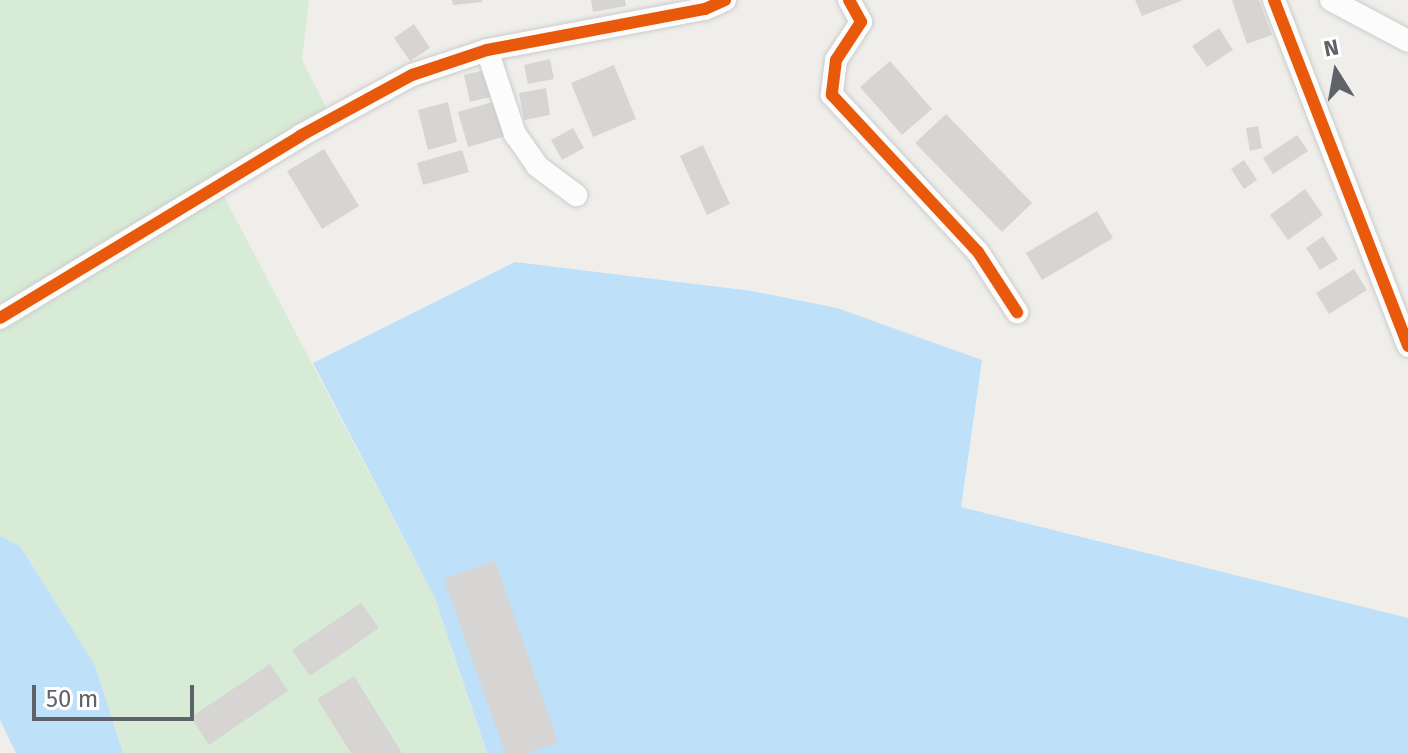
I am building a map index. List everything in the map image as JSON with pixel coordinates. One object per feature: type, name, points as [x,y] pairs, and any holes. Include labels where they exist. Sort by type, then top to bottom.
[{"type":"street","points":[[0,318],[300,136],[412,75],[487,50],[705,9],[725,0]]},
{"type":"street","points":[[849,0],[861,22],[836,60],[832,95],[978,252],[1017,312]]},
{"type":"street","points":[[1274,0],[1408,346]]},
{"type":"street","points":[[1331,0],[1408,41]]},
{"type":"street","points":[[487,50],[515,134],[537,166],[576,195]]},
{"type":"green space","points":[[0,0],[309,0],[302,60],[326,107],[218,185],[435,598],[487,753],[123,753],[95,665],[20,546],[0,536]]},
{"type":"water","points":[[515,262],[752,291],[837,308],[982,360],[961,507],[1408,618],[1408,753],[487,753],[435,598],[313,363]]},
{"type":"water","points":[[0,536],[20,546],[95,665],[123,753],[16,753],[0,720]]},
{"type":"building","points":[[452,0],[482,0],[482,2],[453,5]]},
{"type":"building","points":[[591,0],[625,0],[626,6],[593,12]]},
{"type":"building","points":[[1135,0],[1183,0],[1142,16]]},
{"type":"building","points":[[1232,0],[1259,0],[1272,35],[1247,44]]},
{"type":"building","points":[[414,24],[430,48],[410,61],[394,38]]},
{"type":"building","points":[[1219,28],[1233,50],[1207,67],[1192,46]]},
{"type":"building","points":[[550,59],[554,79],[528,84],[524,65]]},
{"type":"building","points":[[890,61],[932,109],[902,135],[860,87]]},
{"type":"building","points":[[614,65],[636,119],[593,137],[571,83]]},
{"type":"building","points":[[489,69],[495,96],[470,102],[464,75]]},
{"type":"building","points":[[546,88],[550,115],[524,120],[519,93]]},
{"type":"building","points":[[496,101],[506,136],[468,147],[458,112]]},
{"type":"building","points":[[448,102],[457,142],[428,150],[418,110]]},
{"type":"building","points":[[946,114],[1032,203],[1002,232],[915,143]]},
{"type":"building","points":[[1258,126],[1262,148],[1250,151],[1246,128]]},
{"type":"building","points":[[573,128],[584,148],[562,160],[551,140]]},
{"type":"building","points":[[1297,135],[1308,151],[1273,174],[1263,158]]},
{"type":"building","points":[[703,145],[730,204],[707,215],[680,156]]},
{"type":"building","points":[[324,149],[359,206],[322,229],[287,171]]},
{"type":"building","points":[[462,150],[469,172],[423,185],[417,163]]},
{"type":"building","points":[[1244,160],[1257,180],[1244,189],[1231,169]]},
{"type":"building","points":[[1305,189],[1323,215],[1288,240],[1270,215]]},
{"type":"building","points":[[1097,211],[1113,238],[1042,280],[1026,253]]},
{"type":"building","points":[[1323,236],[1338,259],[1320,270],[1306,248]]},
{"type":"building","points":[[1354,269],[1367,290],[1329,314],[1316,293]]},
{"type":"building","points":[[495,561],[558,742],[527,753],[505,753],[444,579]]},
{"type":"building","points":[[361,603],[379,628],[310,676],[292,650]]},
{"type":"building","points":[[270,664],[288,691],[209,745],[191,717]]},
{"type":"building","points":[[354,676],[402,753],[351,753],[317,699]]},
{"type":"cycle path","points":[[0,318],[300,136],[412,75],[487,50],[705,9],[725,0]]},
{"type":"cycle path","points":[[849,0],[861,22],[836,60],[832,95],[978,252],[1017,312]]},
{"type":"cycle path","points":[[1274,0],[1408,346]]}]
